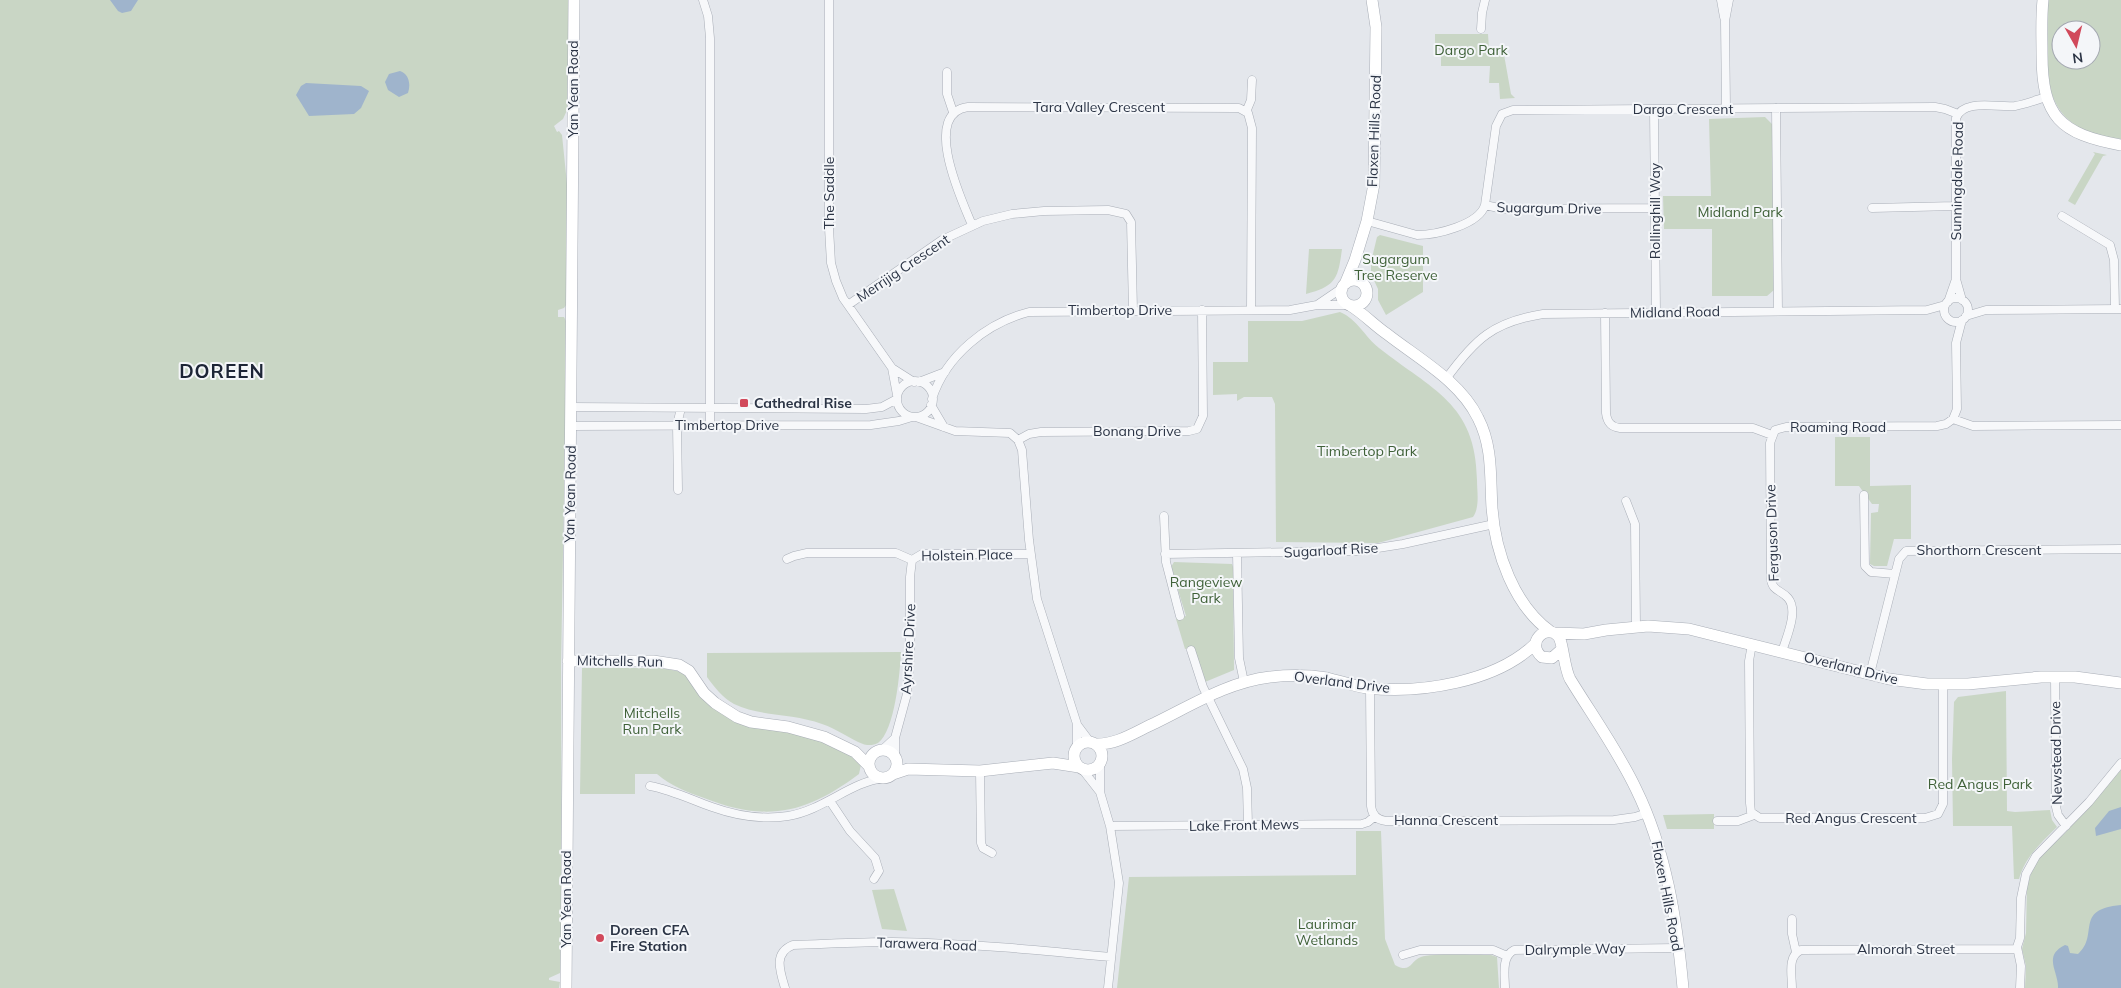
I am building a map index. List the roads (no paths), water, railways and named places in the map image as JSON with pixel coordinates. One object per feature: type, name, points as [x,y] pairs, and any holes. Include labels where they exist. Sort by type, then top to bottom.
[{"type":"street","name":"Yan Yean Road","points":[[566,988],[574,0]]},
{"type":"street","points":[[703,0],[708,16],[710,38],[710,425]]},
{"type":"street","name":"The Saddle","points":[[829,0],[829,247],[836,281],[848,306],[892,368],[916,382]]},
{"type":"street","name":"Flaxen Hills Road","points":[[1343,286],[1355,260],[1367,221],[1376,168],[1376,27],[1372,0]]},
{"type":"street","points":[[1481,29],[1484,0]]},
{"type":"street","points":[[1725,0],[1726,108]]},
{"type":"street","points":[[2044,0],[2042,78],[2046,97],[2055,114],[2075,132],[2092,139],[2121,145]]},
{"type":"street","points":[[947,72],[947,94],[953,112],[948,124],[948,162],[972,225]]},
{"type":"street","points":[[1251,310],[1252,128],[1250,116],[1246,112],[1251,100],[1252,80]]},
{"type":"street","name":"Sunningdale Road","points":[[1964,302],[1956,279],[1955,129],[1958,114],[1967,107],[2014,106],[2046,97]]},
{"type":"street","name":"Tara Valley Crescent","points":[[953,112],[968,107],[1004,107],[1233,108],[1246,112]]},
{"type":"street","name":"Dargo Crescent","points":[[1486,205],[1496,126],[1499,119],[1507,111],[1935,107],[1945,108],[1958,114]]},
{"type":"street","points":[[1776,108],[1778,311]]},
{"type":"street","name":"Rollinghill Way","points":[[1654,109],[1656,312]]},
{"type":"street","name":"Sugargum Drive","points":[[1367,221],[1414,234],[1426,235],[1468,223],[1482,213],[1486,205],[1503,209],[1654,208]]},
{"type":"street","points":[[1872,208],[1956,206]]},
{"type":"street","name":"Merrijig Crescent","points":[[848,306],[928,249],[972,225],[999,217],[1028,212],[1108,210],[1126,214],[1133,230],[1133,310]]},
{"type":"street","points":[[1948,318],[1956,322],[1986,310],[2118,309],[2114,260],[2110,246],[2062,216]]},
{"type":"street","points":[[1355,260],[1362,282],[1367,288],[1366,299],[1371,316],[1377,327]]},
{"type":"street","name":"Sunningdale Road","points":[[1947,303],[1956,279]]},
{"type":"street","points":[[1362,282],[1351,280],[1343,286],[1341,295],[1349,305],[1455,386],[1471,405],[1483,428],[1491,462],[1494,524],[1509,576],[1532,617],[1537,651],[1544,658],[1556,657],[1562,649],[1561,640],[1532,617]]},
{"type":"street","name":"Timbertop Drive","points":[[1317,305],[1343,286]]},
{"type":"street","points":[[1986,310],[1955,298],[1947,303],[1948,318],[1956,343],[1957,408],[1953,419],[1972,426],[2121,425]]},
{"type":"street","points":[[1349,305],[1358,306],[1366,299]]},
{"type":"street","points":[[1956,343],[1968,310],[1964,302]]},
{"type":"street","name":"Midland Road","points":[[1446,379],[1473,345],[1499,326],[1543,314],[1927,310],[1947,303]]},
{"type":"street","name":"Timbertop Drive","points":[[932,402],[936,388],[945,372],[975,339],[991,326],[1009,317],[1029,312],[1049,310],[1290,310],[1317,305],[1349,305]]},
{"type":"street","name":"Bonang Drive","points":[[1018,440],[1029,434],[1041,432],[1189,431],[1197,429],[1203,416],[1202,310]]},
{"type":"street","name":"Midland Road","points":[[1927,310],[1948,318]]},
{"type":"street","name":"Roaming Road","points":[[1605,313],[1606,417],[1613,426],[1620,428],[1753,428],[1772,435],[1781,428],[1937,426],[1946,424],[1953,419]]},
{"type":"street","name":"The Saddle","points":[[892,368],[897,397]]},
{"type":"street","name":"Timbertop Drive","points":[[916,382],[945,372]]},
{"type":"street","points":[[945,428],[932,402],[929,388],[916,382],[903,386],[897,397],[897,404],[903,413],[928,420],[945,428],[964,432],[1010,433],[1018,440],[1023,463],[1030,554],[1037,599],[1076,724],[1074,760],[1100,792]]},
{"type":"street","name":"Timbertop Drive","points":[[571,407],[875,408],[888,406],[897,397]]},
{"type":"street","points":[[914,417],[925,413],[932,402]]},
{"type":"street","points":[[678,490],[677,425],[680,408]]},
{"type":"street","name":"Timbertop Drive","points":[[572,426],[871,425],[885,424],[914,417]]},
{"type":"street","name":"Ferguson Drive","points":[[1772,435],[1770,443],[1771,584],[1774,589],[1788,598],[1792,611],[1782,652]]},
{"type":"street","points":[[1864,495],[1865,566],[1871,572],[1895,574]]},
{"type":"street","points":[[1626,501],[1636,524],[1636,627]]},
{"type":"street","points":[[1164,516],[1165,554],[1180,616]]},
{"type":"street","name":"Sugarloaf Rise","points":[[1165,554],[1359,551],[1403,544],[1494,524]]},
{"type":"street","name":"Shorthorn Crescent","points":[[1870,674],[1901,555],[1910,550],[2121,549]]},
{"type":"street","name":"Holstein Place","points":[[787,559],[807,553],[896,554],[912,560],[922,554],[1030,554]]},
{"type":"street","points":[[1237,553],[1239,658],[1244,682]]},
{"type":"street","name":"Ayrshire Drive","points":[[895,758],[894,738],[902,715],[909,677],[910,577],[912,560]]},
{"type":"street","name":"Overland Drive","points":[[1553,633],[1584,634],[1636,627],[1689,629],[1907,682],[1942,685],[2025,678],[2075,677],[2121,683]]},
{"type":"street","points":[[1536,642],[1542,634],[1553,633]]},
{"type":"street","name":"Overland Drive","points":[[1562,649],[1571,640],[1584,634]]},
{"type":"street","name":"Overland Drive","points":[[1092,743],[1120,740],[1208,697],[1244,682],[1290,675],[1328,678],[1370,688],[1431,687],[1482,675],[1514,661],[1536,642]]},
{"type":"street","points":[[1752,644],[1749,661],[1750,803],[1754,815]]},
{"type":"street","name":"Flaxen Hills Road","points":[[1562,649],[1569,676],[1628,774],[1647,813],[1664,868],[1683,988]]},
{"type":"street","points":[[1191,650],[1208,697],[1243,769],[1247,788],[1248,825]]},
{"type":"street","name":"Flaxen Hills Road","points":[[1544,658],[1569,676]]},
{"type":"street","name":"Overland Drive","points":[[1514,661],[1544,658]]},
{"type":"street","name":"Mitchells Run","points":[[568,661],[654,660],[679,665],[689,672],[704,693],[737,718],[805,731],[824,737],[855,752],[870,767]]},
{"type":"street","name":"Newstead Drive","points":[[2055,677],[2056,807],[2058,816],[2066,826]]},
{"type":"street","name":"Red Angus Crescent","points":[[1717,821],[1738,821],[1754,815],[1760,818],[1925,818],[1938,814],[1943,804],[1942,685]]},
{"type":"street","name":"Hanna Crescent","points":[[1370,688],[1371,806],[1375,816],[1386,821],[1604,820],[1635,817],[1647,813]]},
{"type":"street","points":[[1076,724],[1092,743],[1101,750],[1100,792],[1110,826],[1119,884],[1108,988]]},
{"type":"street","name":"Ayrshire Drive","points":[[880,751],[894,738]]},
{"type":"street","name":"Overland Drive","points":[[1101,761],[1120,740]]},
{"type":"street","points":[[1053,763],[1085,742],[1092,743]]},
{"type":"street","points":[[650,786],[731,814],[751,817],[789,815],[806,811],[830,801],[858,785],[866,778],[871,758],[880,751],[891,753],[903,763],[920,769]]},
{"type":"street","name":"Mitchells Run","points":[[855,752],[880,751]]},
{"type":"street","points":[[870,767],[875,776],[889,776],[897,767],[895,758]]},
{"type":"street","points":[[858,785],[908,769],[980,770],[1053,763],[1090,770],[1101,761]]},
{"type":"street","points":[[2020,988],[2021,962],[2017,949],[2021,932],[2022,890],[2026,874],[2036,856],[2066,826],[2121,763]]},
{"type":"street","points":[[980,770],[981,843],[983,848],[992,853]]},
{"type":"street","points":[[830,801],[850,831],[877,861],[879,871],[874,879]]},
{"type":"street","name":"Lake Front Mews","points":[[1110,826],[1362,824],[1375,816]]},
{"type":"street","points":[[1792,919],[1792,934],[1796,952],[1792,962],[1792,988]]},
{"type":"street","name":"Tarawera Road","points":[[785,988],[780,955],[782,950],[793,945],[872,942],[939,943],[1111,957]]},
{"type":"street","name":"Dalrymple Way","points":[[1505,988],[1505,962],[1507,956],[1514,950],[1677,948]]},
{"type":"street","name":"Almorah Street","points":[[1796,952],[1809,949],[2017,949]]},
{"type":"street","points":[[1403,955],[1420,950],[1493,950],[1507,956]]},
{"type":"water","points":[[110,0],[138,0],[131,11],[122,13],[118,11]]},
{"type":"water","points":[[400,71],[407,77],[409,86],[408,93],[399,97],[388,90],[385,82],[389,74]]},
{"type":"water","points":[[306,83],[361,86],[369,91],[361,108],[354,114],[309,116],[296,95],[301,86]]},
{"type":"water","points":[[2121,807],[2121,829],[2096,836],[2095,828],[2109,811]]},
{"type":"water","points":[[2121,905],[2121,988],[2058,988],[2053,965],[2054,954],[2065,945],[2068,946],[2070,953],[2078,954],[2084,947],[2092,917],[2106,907]]},
{"type":"place","name":"Cathedral Rise","points":[[744,403]]},
{"type":"place","name":"Doreen CFA Fire Station","points":[[600,938]]},
{"type":"district","name":"DOREEN","points":[[222,371]]},
{"type":"park label","name":"Dargo Park","points":[[1471,50]]},
{"type":"park label","name":"Midland Park","points":[[1740,212]]},
{"type":"park label","name":"Sugargum Tree Reserve","points":[[1396,268]]},
{"type":"park label","name":"Timbertop Park","points":[[1367,451]]},
{"type":"park label","name":"Rangeview Park","points":[[1206,590]]},
{"type":"park label","name":"Mitchells Run Park","points":[[652,722]]},
{"type":"park label","name":"Red Angus Park","points":[[1980,784]]},
{"type":"park label","name":"Laurimar Wetlands","points":[[1327,932]]}]
